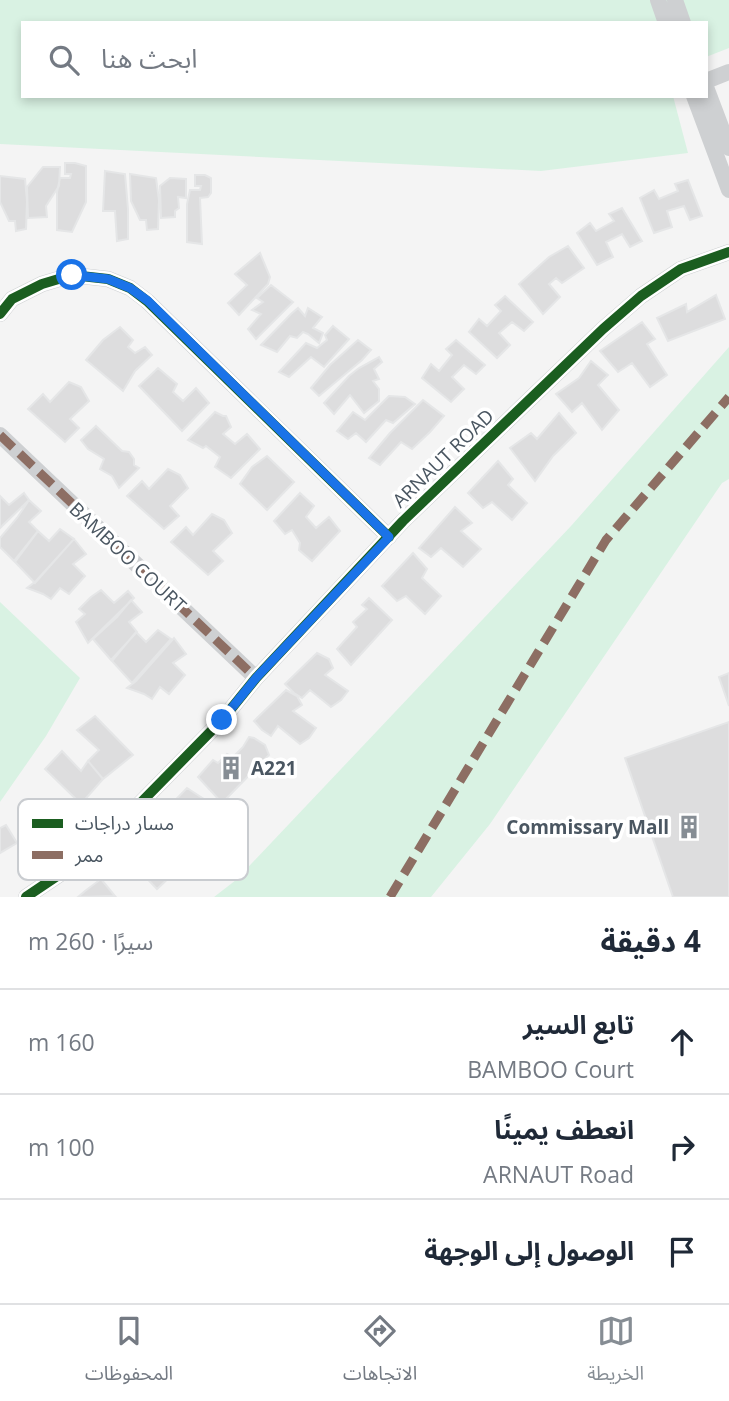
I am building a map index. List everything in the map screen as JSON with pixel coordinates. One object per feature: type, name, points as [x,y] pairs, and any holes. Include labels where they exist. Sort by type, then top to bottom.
[{"type":"street","points":[[658,0],[665,21]]},
{"type":"street","points":[[675,0],[682,21]]},
{"type":"street","points":[[708,80],[729,72]]},
{"type":"street","points":[[708,92],[729,148]]},
{"type":"street","points":[[695,98],[729,190]]},
{"type":"street","name":"ARNAUT ROAD","points":[[144,799],[222,720],[256,678],[403,521],[593,338],[640,296],[681,269],[729,252]]},
{"type":"street","points":[[0,314],[12,299],[42,284],[72,275],[108,279],[130,288],[148,301],[389,537]]},
{"type":"street","name":"BAMBOO COURT","points":[[0,435],[256,678]]},
{"type":"street","name":"ARNAUT ROAD","points":[[26,897],[51,880]]},
{"type":"green space","points":[[0,0],[729,0],[729,48],[708,56],[708,21],[21,21],[21,98],[674,98],[688,153],[541,171],[0,144]]},
{"type":"green space","points":[[729,347],[729,479],[722,483],[490,824],[431,897],[214,897],[236,880],[248,880],[248,867],[571,526]]},
{"type":"green space","points":[[0,602],[80,678],[46,736],[0,802]]},
{"type":"building","points":[[65,163],[86,166],[86,202],[72,232],[57,230],[57,192],[60,178],[70,178],[71,174],[65,174]]},
{"type":"building","points":[[43,167],[60,167],[59,186],[46,206],[47,217],[28,218],[27,187]]},
{"type":"building","points":[[105,171],[125,174],[128,239],[117,241],[115,211],[103,211]]},
{"type":"building","points":[[130,174],[156,178],[159,200],[158,229],[147,230],[146,220],[140,220],[131,201]]},
{"type":"building","points":[[195,175],[211,178],[211,193],[208,197],[200,198],[202,244],[187,242],[187,204],[190,190],[200,190],[201,186],[195,186]]},
{"type":"building","points":[[0,176],[25,179],[26,229],[16,231],[15,221],[9,221],[0,202]]},
{"type":"building","points":[[170,178],[186,179],[186,198],[178,197],[179,208],[175,211],[175,217],[161,218],[160,186]]},
{"type":"building","points":[[688,180],[702,216],[690,220],[684,206],[667,211],[672,227],[654,233],[640,198],[654,190],[659,199],[678,191],[675,184]]},
{"type":"building","points":[[622,208],[642,241],[630,247],[622,234],[606,242],[613,257],[597,265],[577,233],[590,223],[596,231],[614,221],[609,214]]},
{"type":"building","points":[[568,246],[584,268],[562,283],[556,278],[549,284],[560,297],[543,314],[519,284],[549,257]]},
{"type":"building","points":[[260,253],[270,277],[268,284],[239,315],[228,303],[247,285],[235,274]]},
{"type":"building","points":[[271,285],[293,302],[256,339],[248,329],[261,314],[252,310],[263,302],[257,298]]},
{"type":"building","points":[[716,295],[725,319],[668,341],[657,318],[686,304],[687,312]]},
{"type":"building","points":[[505,296],[533,322],[524,331],[512,322],[499,333],[510,345],[497,358],[469,332],[479,319],[487,326],[501,311],[495,305]]},
{"type":"building","points":[[298,308],[305,316],[308,308],[322,317],[313,328],[323,333],[319,343],[303,332],[297,338],[290,336],[277,352],[261,345],[291,314]]},
{"type":"building","points":[[642,322],[655,339],[647,344],[667,375],[650,387],[632,363],[618,372],[600,351]]},
{"type":"building","points":[[333,326],[349,339],[324,367],[311,357],[289,377],[279,372],[306,343],[317,348],[327,340],[325,335]]},
{"type":"building","points":[[120,327],[133,340],[128,347],[135,353],[145,347],[152,355],[135,371],[123,391],[86,360],[103,340]]},
{"type":"building","points":[[358,340],[371,350],[319,396],[311,388],[330,365]]},
{"type":"building","points":[[456,340],[485,365],[476,374],[464,365],[452,377],[464,389],[451,402],[422,378],[431,364],[439,371],[452,355],[446,349]]},
{"type":"building","points":[[379,357],[382,362],[374,369],[379,379],[373,381],[379,389],[379,401],[364,413],[350,395],[334,414],[324,403],[349,376]]},
{"type":"building","points":[[591,361],[608,375],[598,385],[619,410],[602,430],[582,403],[572,412],[556,394],[579,378]]},
{"type":"building","points":[[158,368],[177,384],[173,392],[183,401],[196,388],[209,403],[182,431],[139,386]]},
{"type":"building","points":[[69,382],[81,387],[89,401],[70,419],[79,428],[65,442],[28,409],[43,394],[50,402]]},
{"type":"building","points":[[389,396],[405,397],[415,404],[393,423],[386,420],[366,442],[356,433],[348,439],[337,431],[353,412],[365,420]]},
{"type":"building","points":[[423,400],[444,416],[430,432],[412,449],[401,442],[380,465],[369,458],[390,433]]},
{"type":"building","points":[[215,412],[226,416],[231,427],[223,434],[235,444],[247,434],[260,449],[231,478],[215,467],[220,457],[206,446],[203,448],[188,440]]},
{"type":"building","points":[[559,413],[576,433],[553,456],[535,481],[510,448],[531,433],[537,439]]},
{"type":"building","points":[[96,426],[122,451],[129,452],[134,459],[134,465],[139,468],[119,488],[112,476],[100,469],[104,459],[88,449],[81,440]]},
{"type":"building","points":[[267,456],[294,482],[267,510],[240,484],[252,467]]},
{"type":"building","points":[[498,461],[513,479],[508,485],[527,503],[512,520],[492,502],[483,508],[468,493]]},
{"type":"building","points":[[168,469],[180,475],[188,488],[170,506],[179,516],[164,529],[127,496],[142,481],[149,489]]},
{"type":"building","points":[[24,493],[29,500],[0,528],[0,496],[9,505]]},
{"type":"building","points":[[300,493],[314,506],[306,517],[316,528],[329,517],[340,531],[312,561],[299,550],[300,543],[292,530],[285,534],[274,521]]},
{"type":"building","points":[[29,500],[41,511],[29,522],[38,531],[15,562],[0,547],[0,538]]},
{"type":"building","points":[[455,507],[472,523],[461,531],[481,549],[463,567],[441,548],[431,557],[419,548]]},
{"type":"building","points":[[212,514],[224,520],[232,533],[213,551],[223,561],[208,575],[171,542],[186,527],[193,535]]},
{"type":"building","points":[[60,529],[74,539],[35,583],[14,561],[38,531],[49,541]]},
{"type":"building","points":[[74,539],[86,554],[73,564],[85,576],[69,594],[60,588],[51,599],[27,588],[36,581]]},
{"type":"building","points":[[413,553],[427,569],[422,578],[441,596],[425,614],[406,596],[397,601],[382,586]]},
{"type":"building","points":[[101,590],[114,603],[128,591],[134,598],[88,643],[76,622],[85,614],[79,609]]},
{"type":"building","points":[[369,598],[392,620],[351,665],[337,649],[357,627],[353,622],[367,609],[362,605]]},
{"type":"building","points":[[131,600],[142,612],[129,622],[137,632],[111,660],[93,639]]},
{"type":"building","points":[[158,630],[171,639],[132,683],[112,661],[136,632],[146,642]]},
{"type":"building","points":[[174,638],[186,654],[173,663],[185,675],[169,694],[160,687],[152,699],[127,688],[136,681]]},
{"type":"building","points":[[317,653],[329,659],[333,668],[325,675],[348,691],[331,707],[310,690],[302,698],[285,684]]},
{"type":"building","points":[[729,673],[729,706],[719,677]]},
{"type":"building","points":[[286,690],[297,696],[302,705],[293,711],[316,728],[309,738],[300,744],[278,726],[271,736],[254,721]]},
{"type":"building","points":[[95,716],[133,755],[103,779],[88,761],[99,750],[77,730]]},
{"type":"building","name":"Commissary Mall","points":[[729,722],[729,897],[673,897],[625,758]]},
{"type":"building","name":"A221","points":[[249,737],[254,738],[265,745],[269,755],[226,799],[218,799],[198,777],[213,760],[218,763],[227,754],[233,757]]},
{"type":"building","points":[[62,751],[81,771],[88,761],[103,779],[85,799],[76,799],[45,769]]},
{"type":"building","points":[[187,788],[204,799],[176,799]]},
{"type":"building","points":[[6,825],[17,843],[0,853],[0,828]]},
{"type":"building","points":[[102,880],[115,896],[78,897]]},
{"type":"building","points":[[148,880],[167,880],[157,889]]},
{"type":"marked path","points":[[390,897],[606,540],[729,397]]},
{"type":"marked path","points":[[0,435],[256,678]]},
{"type":"cycle path","points":[[144,799],[222,720],[256,678],[403,521],[603,329],[641,296],[681,269],[729,252]]},
{"type":"cycle path","points":[[0,314],[12,299],[42,284],[72,275],[108,279],[130,288],[147,301],[389,537]]},
{"type":"cycle path","points":[[26,897],[51,880]]},
{"type":"place","name":"A221","points":[[231,768]]},
{"type":"place","name":"Commissary Mall","points":[[689,827]]},
{"type":"route","points":[[72,275],[108,279],[130,288],[148,301],[389,537],[256,678],[222,720]]}]
